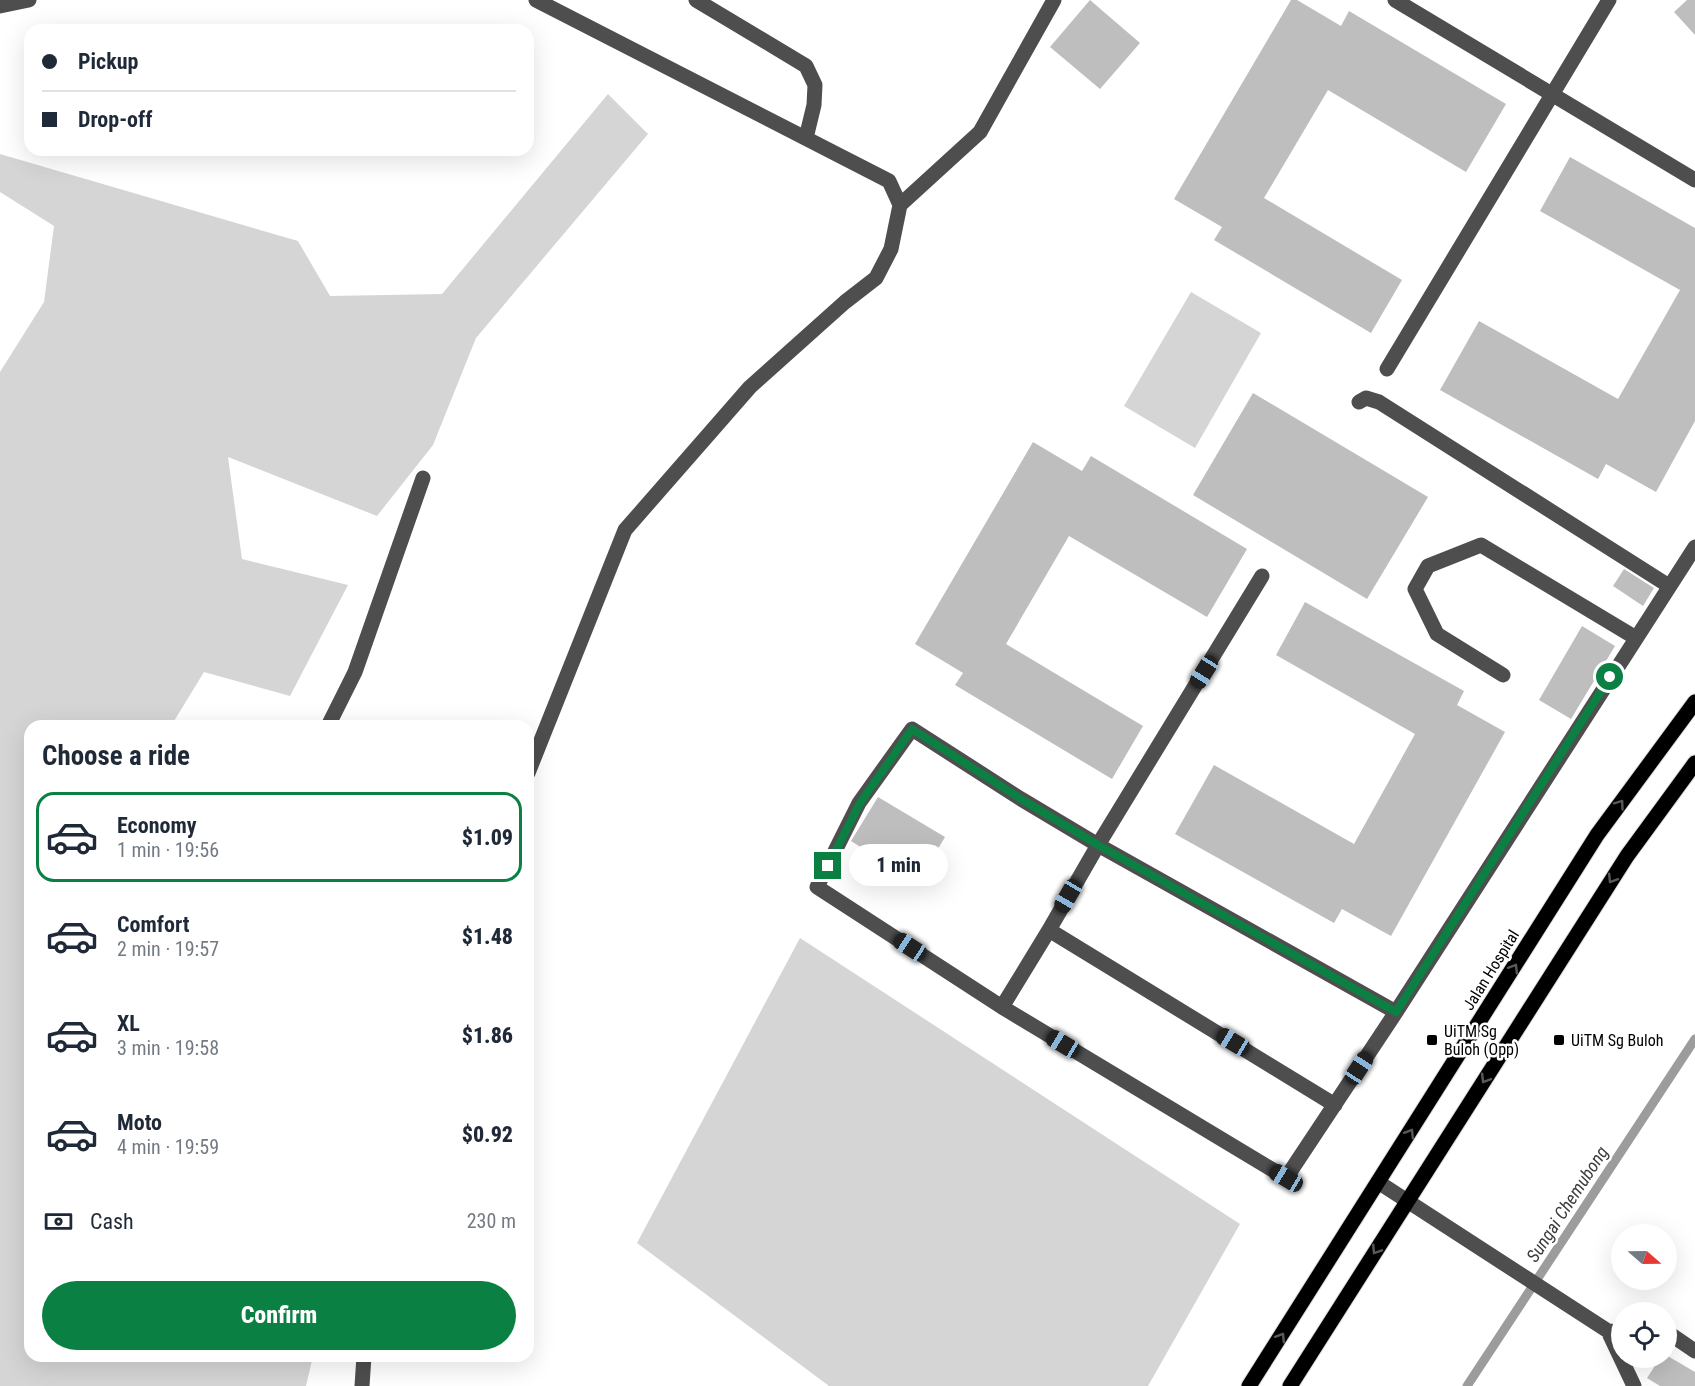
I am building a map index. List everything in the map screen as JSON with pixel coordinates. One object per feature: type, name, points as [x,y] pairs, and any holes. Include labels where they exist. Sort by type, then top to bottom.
[{"type":"main road","name":"Jalan Hospital","points":[[1250,1386],[1598,835],[1695,702]]},
{"type":"main road","points":[[1290,1386],[1627,856],[1695,763]]},
{"type":"street","points":[[0,6],[29,0]]},
{"type":"street","points":[[536,0],[889,181],[900,205]]},
{"type":"street","points":[[696,0],[806,66],[814,85],[814,105],[806,138]]},
{"type":"street","points":[[534,758],[625,530],[750,387],[845,302],[876,278],[891,249],[900,205],[980,132],[1054,0]]},
{"type":"street","points":[[1395,0],[1695,180]]},
{"type":"street","points":[[1387,369],[1609,0]]},
{"type":"street","points":[[1359,402],[1366,398],[1379,402],[1669,586]]},
{"type":"street","points":[[331,720],[355,672],[423,478]]},
{"type":"street","points":[[1503,675],[1437,634],[1415,589],[1428,567],[1481,545],[1636,638]]},
{"type":"street","points":[[1396,1012],[1098,845],[912,729],[860,803],[817,887],[1002,1007],[1286,1178],[1396,1012],[1695,546]]},
{"type":"street","points":[[1002,1007],[1262,576]]},
{"type":"street","points":[[1048,930],[1335,1105]]},
{"type":"street","points":[[1378,1182],[1611,1329]]},
{"type":"street","points":[[1677,1339],[1695,1351]]},
{"type":"street","points":[[362,1386],[364,1362]]},
{"type":"street","points":[[1628,1368],[1634,1386]]},
{"type":"shaded area","points":[[608,94],[648,134],[476,338],[433,445],[377,516],[228,457],[242,559],[348,585],[290,696],[204,672],[175,720],[24,720],[24,1362],[312,1362],[306,1386],[0,1386],[0,372],[44,302],[54,226],[0,192],[0,154],[298,241],[330,296],[442,294]]},
{"type":"shaded area","points":[[1191,292],[1261,333],[1195,448],[1124,406]]},
{"type":"shaded area","points":[[800,938],[1240,1224],[1148,1386],[829,1386],[637,1243]]},
{"type":"building","points":[[1090,0],[1140,43],[1100,89],[1050,47]]},
{"type":"building","points":[[1291,0],[1297,0],[1341,26],[1349,11],[1506,104],[1466,172],[1328,90],[1264,198],[1402,280],[1371,333],[1214,240],[1222,227],[1174,199]]},
{"type":"building","points":[[1687,0],[1695,0],[1695,35],[1674,12]]},
{"type":"building","points":[[1570,157],[1695,228],[1695,421],[1656,492],[1606,464],[1598,479],[1440,390],[1479,321],[1618,399],[1680,290],[1540,211]]},
{"type":"building","points":[[1253,393],[1428,497],[1367,599],[1193,495]]},
{"type":"building","points":[[1033,442],[1082,471],[1091,456],[1247,549],[1207,617],[1069,536],[1006,644],[1143,726],[1112,779],[955,685],[963,673],[915,644]]},
{"type":"building","points":[[1624,569],[1654,588],[1643,606],[1613,586]]},
{"type":"building","points":[[1305,602],[1464,691],[1457,705],[1505,732],[1391,936],[1342,909],[1334,923],[1175,834],[1214,765],[1354,844],[1415,734],[1276,655]]},
{"type":"building","points":[[1582,626],[1615,646],[1571,719],[1539,700]]},
{"type":"building","points":[[878,797],[945,837],[918,883],[851,841]]},
{"type":"building","points":[[1677,1361],[1695,1372],[1695,1386],[1660,1386],[1647,1378],[1654,1368],[1677,1368]]},
{"type":"waterway","name":"Sungai Chemubong","points":[[1467,1386],[1695,1039]]},
{"type":"place","name":"UiTM Sg Buloh (Opp)","points":[[1432,1040]]},
{"type":"place","name":"UiTM Sg Buloh","points":[[1559,1040]]},
{"type":"route","points":[[828,866],[860,803],[912,729],[1098,845],[1396,1012],[1610,677]]}]
